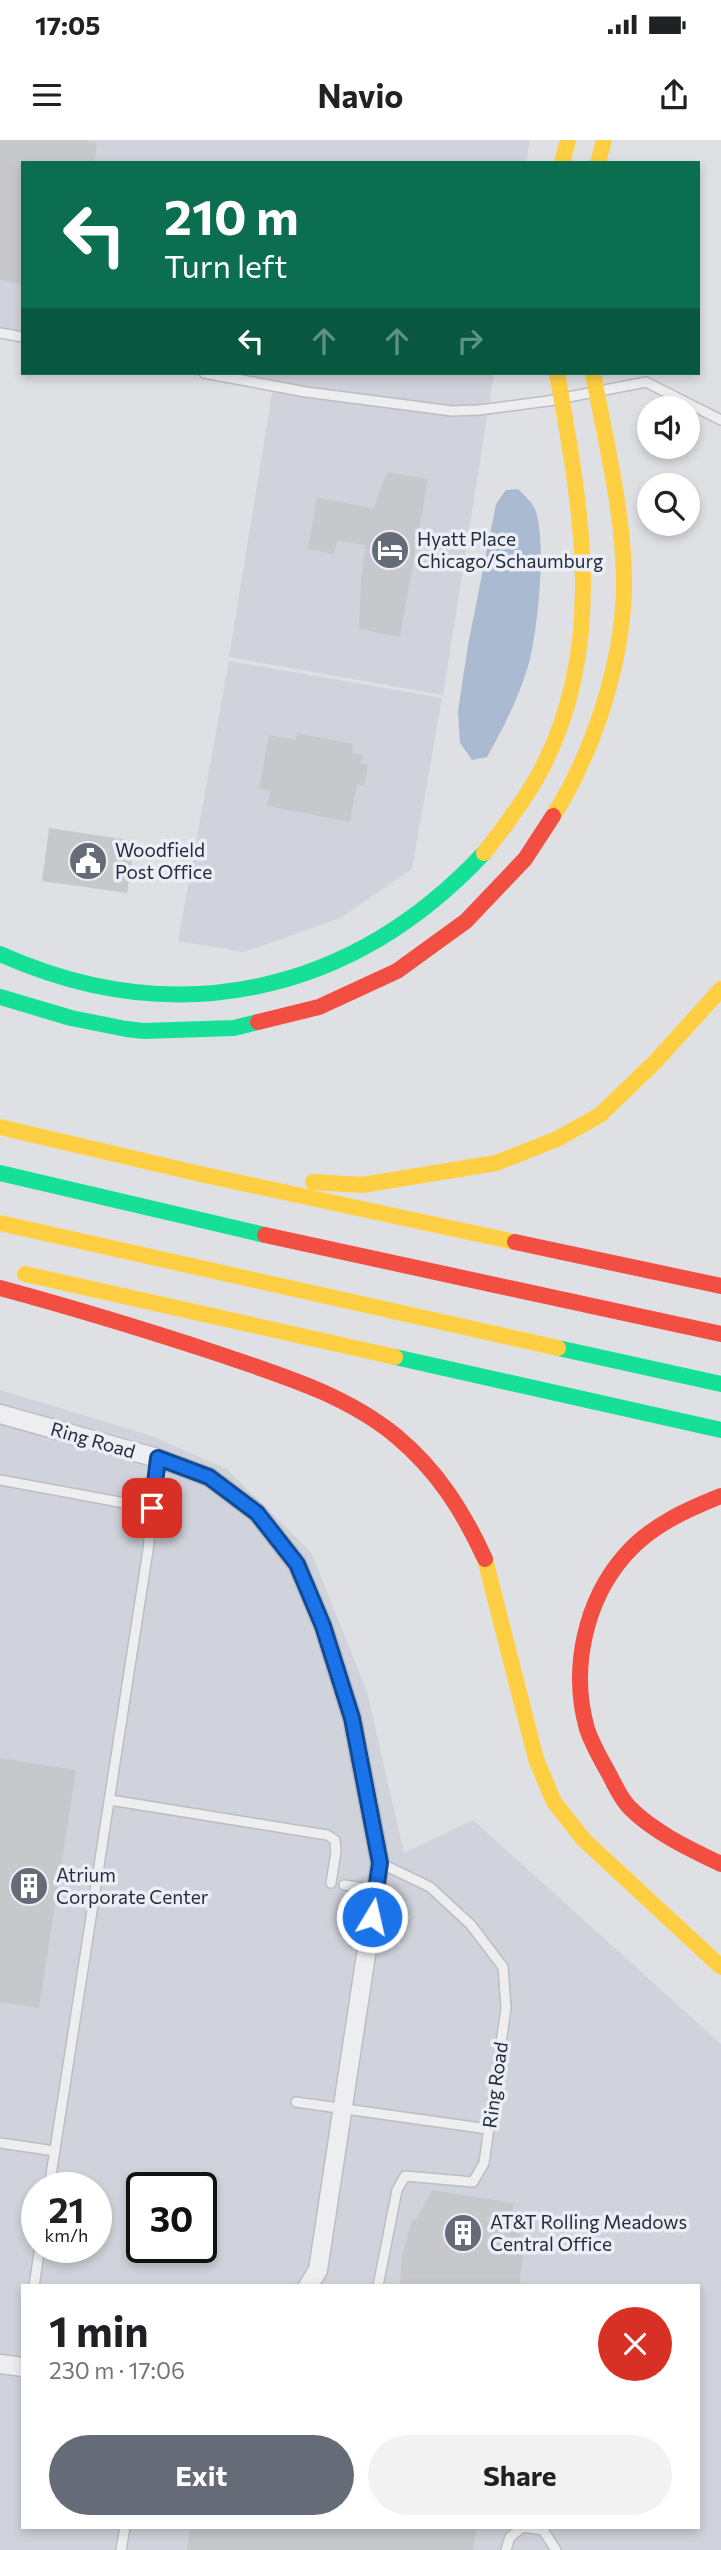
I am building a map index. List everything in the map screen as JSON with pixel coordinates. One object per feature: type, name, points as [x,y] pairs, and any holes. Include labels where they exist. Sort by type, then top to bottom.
[{"type":"main road","points":[[563,161],[568,140]]},
{"type":"main road","points":[[599,161],[604,140]]},
{"type":"main road","points":[[0,954],[66,980],[127,991],[193,995],[223,993],[322,968],[371,945],[439,898],[485,851],[514,815],[562,729],[575,681],[586,611],[586,573],[557,375]]},
{"type":"main road","points":[[0,997],[104,1026],[143,1031],[224,1029],[303,1012],[388,978],[488,904],[537,845],[562,805],[600,726],[610,686],[623,616],[622,573],[619,525],[593,375]]},
{"type":"main road","points":[[200,1174],[362,1185],[496,1163],[557,1139],[600,1115],[655,1062],[721,989]]},
{"type":"main road","points":[[0,1127],[200,1174],[721,1286]]},
{"type":"main road","points":[[0,1173],[320,1248],[721,1334]]},
{"type":"main road","points":[[0,1223],[721,1384]]},
{"type":"main road","points":[[13,1271],[721,1430]]},
{"type":"main road","points":[[0,1288],[105,1316],[281,1375],[343,1401],[395,1435],[433,1471],[448,1490],[464,1515],[485,1559],[536,1759],[554,1802],[584,1840],[721,1967]]},
{"type":"main road","points":[[721,1496],[668,1519],[637,1540],[622,1556],[599,1593],[584,1633],[579,1677],[591,1740],[625,1802],[651,1824],[699,1854],[721,1864]]},
{"type":"street","name":"Ring Road","points":[[0,1414],[158,1458],[209,1477],[257,1513],[297,1564],[323,1626],[352,1718],[380,1863],[318,2270],[309,2284]]},
{"type":"street","points":[[0,2364],[21,2364]]},
{"type":"lane","points":[[0,333],[21,337]]},
{"type":"lane","points":[[215,375],[306,392],[452,411],[479,410],[597,393],[646,383],[721,420]]},
{"type":"lane","points":[[52,2172],[149,1550],[158,1458]]},
{"type":"lane","points":[[0,1480],[152,1508]]},
{"type":"lane","points":[[110,1800],[327,1835],[335,1840],[336,1852],[331,1883]]},
{"type":"lane","name":"Ring Road","points":[[378,2284],[397,2190],[405,2176],[473,2182],[484,2163],[506,2008],[503,1967],[471,1924],[430,1887],[380,1863]]},
{"type":"lane","points":[[344,1885],[376,1889]]},
{"type":"lane","points":[[296,2102],[488,2129]]},
{"type":"lane","points":[[0,2143],[55,2151]]},
{"type":"lane","points":[[34,2284],[38,2263]]},
{"type":"lane","points":[[121,2550],[125,2529]]},
{"type":"lane","points":[[506,2550],[510,2537],[520,2529]]},
{"type":"lane","points":[[536,2529],[543,2530],[556,2550]]},
{"type":"shaded area","points":[[0,140],[530,140],[526,161],[21,161],[21,331],[0,327]]},
{"type":"shaded area","points":[[245,375],[494,375],[443,695],[229,657],[274,381]]},
{"type":"shaded area","points":[[229,661],[442,698],[412,869],[340,918],[244,952],[178,941]]},
{"type":"shaded area","points":[[0,1390],[152,1436],[227,1469],[311,1552],[367,1692],[404,1853],[473,1820],[721,2044],[721,2550],[0,2550]]},
{"type":"water","points":[[518,489],[535,509],[539,523],[540,583],[533,644],[522,684],[500,734],[487,757],[472,760],[460,743],[458,711],[468,645],[496,504],[506,490]]},
{"type":"building","points":[[0,140],[81,140],[97,143],[94,161],[21,161],[21,284],[0,280]]},
{"type":"building","name":"Hyatt Place Chicago/Schaumburg","points":[[387,472],[428,479],[400,637],[359,629],[366,545],[337,541],[334,554],[308,549],[317,498],[374,508]]},
{"type":"building","points":[[297,733],[353,744],[352,753],[363,755],[361,764],[368,765],[364,785],[357,784],[350,822],[267,806],[270,791],[259,789],[269,735],[296,740]]},
{"type":"building","name":"Woodfield Post Office","points":[[49,828],[135,841],[127,893],[42,881]]},
{"type":"building","name":"Atrium Corporate Center","points":[[0,1758],[76,1770],[39,2008],[0,2002]]},
{"type":"building","name":"AT&T Rolling Meadows Central Office","points":[[432,2190],[514,2203],[511,2223],[525,2243],[519,2284],[400,2284],[402,2255],[412,2219],[416,2219]]},
{"type":"building","points":[[190,2529],[477,2529],[473,2550],[187,2550]]},
{"type":"traffic: fast","points":[[0,954],[66,978],[132,991],[196,994],[259,986],[320,968],[378,939],[433,901],[484,853]]},
{"type":"traffic: fast","points":[[0,997],[71,1018],[144,1031],[234,1028],[258,1022]]},
{"type":"traffic: fast","points":[[0,1173],[265,1235]]},
{"type":"traffic: fast","points":[[558,1348],[721,1384]]},
{"type":"traffic: fast","points":[[395,1357],[721,1430]]},
{"type":"traffic: slow","points":[[563,161],[568,140]]},
{"type":"traffic: slow","points":[[599,161],[604,140]]},
{"type":"traffic: slow","points":[[484,853],[539,774],[561,726],[574,677],[581,627],[583,577],[574,475],[557,375]]},
{"type":"traffic: slow","points":[[553,816],[593,737],[611,678],[622,619],[624,590],[621,535],[614,481],[593,375]]},
{"type":"traffic: slow","points":[[313,1182],[362,1185],[496,1163],[557,1139],[600,1115],[655,1062],[721,989]]},
{"type":"traffic: slow","points":[[0,1127],[200,1174],[515,1242]]},
{"type":"traffic: slow","points":[[0,1223],[558,1348]]},
{"type":"traffic: slow","points":[[25,1274],[395,1357]]},
{"type":"traffic: slow","points":[[485,1559],[536,1759],[554,1802],[584,1840],[721,1967]]},
{"type":"traffic: jam","points":[[258,1022],[319,1007],[397,971],[466,921],[525,859],[553,816]]},
{"type":"traffic: jam","points":[[265,1235],[721,1334]]},
{"type":"traffic: jam","points":[[515,1242],[721,1286]]},
{"type":"traffic: jam","points":[[0,1288],[219,1354],[311,1387],[355,1408],[396,1436],[424,1463],[448,1492],[485,1559]]},
{"type":"traffic: jam","points":[[721,1496],[658,1527],[636,1544],[612,1572],[591,1614],[581,1659],[580,1683],[589,1735],[626,1804],[662,1833],[721,1864]]},
{"type":"place","name":"Hyatt Place Chicago/Schaumburg","points":[[390,550]]},
{"type":"place","name":"Woodfield Post Office","points":[[88,861]]},
{"type":"place","name":"Atrium Corporate Center","points":[[29,1886]]},
{"type":"place","name":"AT&T Rolling Meadows Central Office","points":[[463,2233]]},
{"type":"route","points":[[152,1508],[158,1458],[209,1477],[257,1513],[297,1564],[323,1626],[352,1718],[380,1863],[372,1917]]}]
